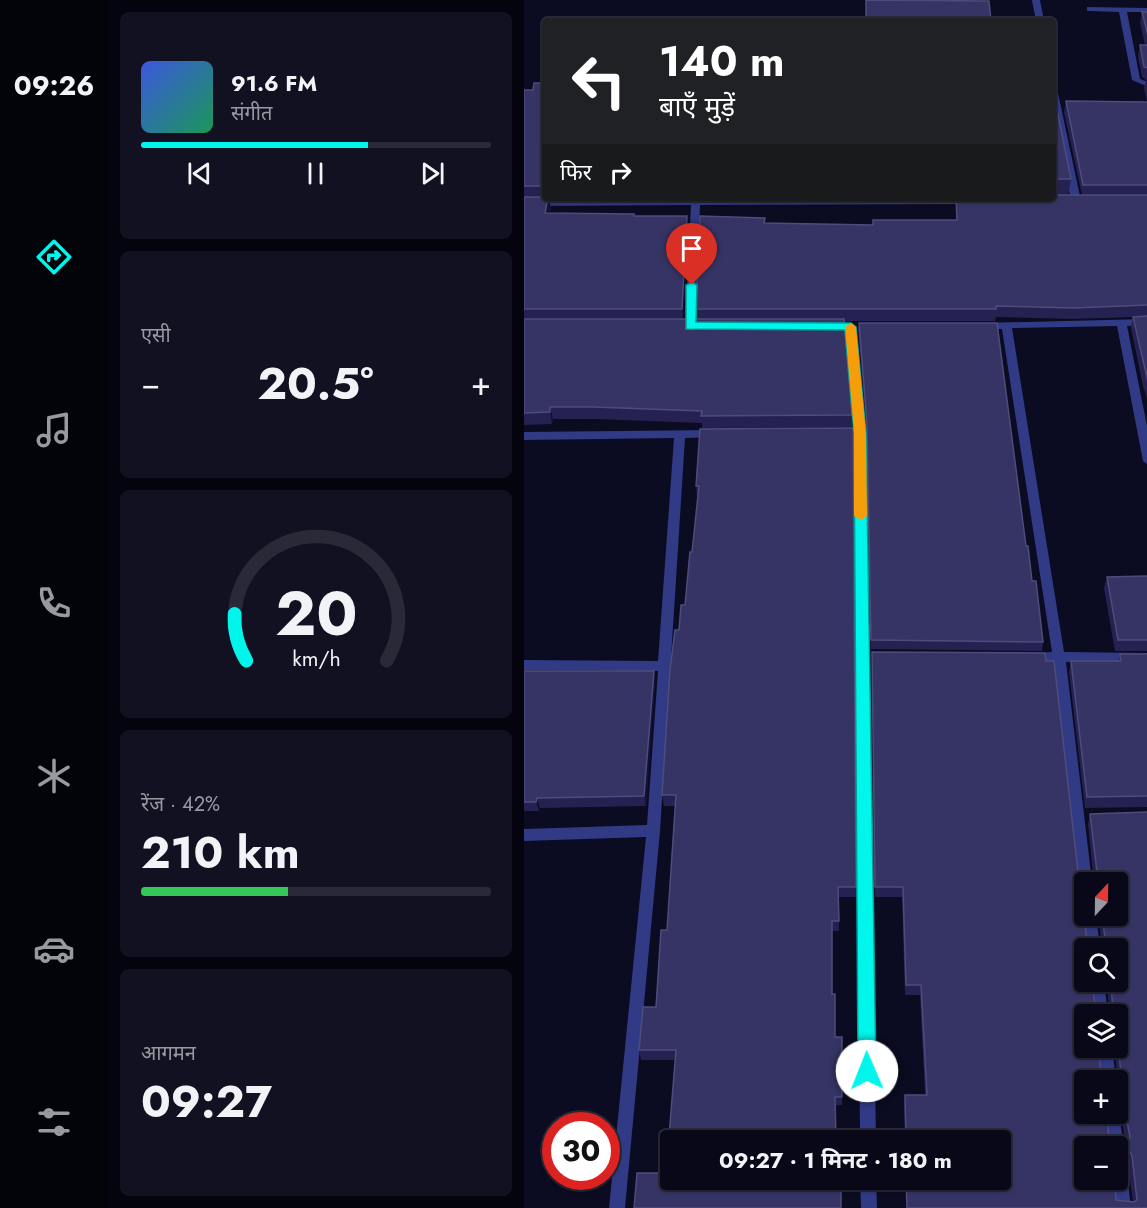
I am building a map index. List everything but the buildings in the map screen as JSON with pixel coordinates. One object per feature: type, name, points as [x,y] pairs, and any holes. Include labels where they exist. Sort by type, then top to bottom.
[{"type":"street","points":[[1036,0],[1039,18]]},
{"type":"street","points":[[1090,9],[1148,10]]},
{"type":"street","points":[[1123,10],[1136,80],[1148,85]]},
{"type":"street","points":[[1056,103],[1076,201]]},
{"type":"street","points":[[1064,201],[1088,201]]},
{"type":"street","points":[[524,203],[981,202]]},
{"type":"street","points":[[690,326],[696,203]]},
{"type":"street","points":[[1121,322],[1148,461]]},
{"type":"street","points":[[974,326],[1148,322]]},
{"type":"street","points":[[678,326],[701,326]]},
{"type":"street","points":[[851,326],[854,433],[868,656],[868,1130]]},
{"type":"street","points":[[1007,326],[1084,816],[1085,872]]},
{"type":"street","points":[[524,436],[728,434]]},
{"type":"street","points":[[617,1208],[653,831],[680,435]]},
{"type":"street","points":[[1024,657],[1148,658]]},
{"type":"street","points":[[524,665],[664,666]]},
{"type":"street","points":[[524,835],[653,831]]},
{"type":"street","points":[[868,1190],[869,1208]]},
{"type":"street","points":[[1121,1190],[1123,1208]]},
{"type":"slow traffic","points":[[851,327],[860,433],[861,516]]},
{"type":"route","points":[[692,285],[690,326],[851,327],[860,433],[867,1071]]}]
